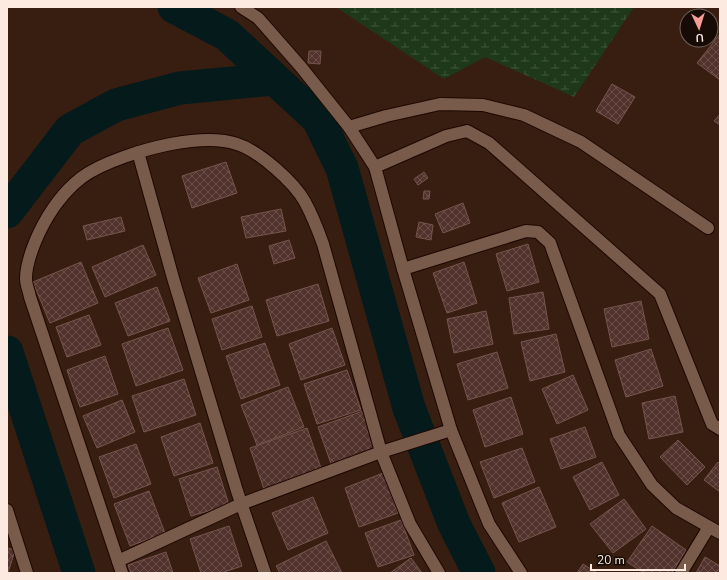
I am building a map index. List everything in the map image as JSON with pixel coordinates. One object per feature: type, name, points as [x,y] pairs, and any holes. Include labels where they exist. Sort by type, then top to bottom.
[{"type":"street","points":[[241,7],[258,18],[301,67],[349,127],[374,167],[451,430],[489,524],[520,573]]},
{"type":"street","points":[[349,127],[386,116],[440,104],[482,106],[524,115],[581,142],[708,228]]},
{"type":"street","points":[[374,167],[446,136],[468,131],[489,143],[660,294],[712,424],[720,429]]},
{"type":"street","points":[[122,573],[30,297],[26,279],[33,246],[48,214],[61,197],[82,178],[105,165],[153,147],[187,141],[218,140],[236,144],[252,150],[266,160],[294,187],[304,201],[313,218],[323,244],[381,452],[410,524],[439,573]]},
{"type":"street","points":[[138,152],[241,504],[265,573]]},
{"type":"street","points":[[403,269],[526,231],[538,232],[550,242],[619,435],[652,485],[676,508],[720,533]]},
{"type":"street","points":[[118,561],[241,504],[381,452],[451,430]]},
{"type":"street","points":[[7,510],[27,573]]},
{"type":"street","points":[[681,573],[709,527]]},
{"type":"green space","points":[[336,7],[634,7],[574,97],[485,57],[444,79]]},
{"type":"building","points":[[720,34],[720,80],[697,63],[709,48],[719,48]]},
{"type":"building","points":[[309,51],[321,51],[320,64],[308,63]]},
{"type":"building","points":[[612,84],[635,97],[618,124],[596,111]]},
{"type":"building","points":[[720,114],[720,125],[714,121]]},
{"type":"building","points":[[226,162],[237,193],[192,208],[182,176]]},
{"type":"building","points":[[424,172],[428,178],[418,185],[414,179]]},
{"type":"building","points":[[424,191],[430,191],[429,199],[423,199]]},
{"type":"building","points":[[463,203],[470,223],[443,233],[435,214]]},
{"type":"building","points":[[281,209],[286,231],[246,238],[241,217]]},
{"type":"building","points":[[121,217],[125,231],[87,240],[83,226]]},
{"type":"building","points":[[419,222],[433,225],[431,240],[416,237]]},
{"type":"building","points":[[289,240],[295,258],[274,264],[269,246]]},
{"type":"building","points":[[528,244],[539,282],[507,291],[496,254]]},
{"type":"building","points":[[143,245],[156,275],[105,297],[92,267]]},
{"type":"building","points":[[81,262],[98,303],[50,323],[33,282]]},
{"type":"building","points":[[464,262],[477,303],[447,313],[433,273]]},
{"type":"building","points":[[237,264],[249,300],[211,313],[198,278]]},
{"type":"building","points":[[318,284],[329,321],[277,336],[266,300]]},
{"type":"building","points":[[157,287],[170,321],[128,336],[115,303]]},
{"type":"building","points":[[543,292],[549,329],[514,334],[509,298]]},
{"type":"building","points":[[641,301],[649,339],[612,347],[604,309]]},
{"type":"building","points":[[252,306],[262,337],[222,350],[212,319]]},
{"type":"building","points":[[486,311],[493,344],[454,353],[447,319]]},
{"type":"building","points":[[89,315],[101,345],[67,357],[56,327]]},
{"type":"building","points":[[168,328],[183,370],[136,386],[122,344]]},
{"type":"building","points":[[332,328],[345,365],[301,380],[289,344]]},
{"type":"building","points":[[556,334],[565,372],[530,381],[521,342]]},
{"type":"building","points":[[265,343],[280,385],[241,399],[226,356]]},
{"type":"building","points":[[651,349],[663,386],[626,397],[615,360]]},
{"type":"building","points":[[497,352],[508,388],[468,400],[457,364]]},
{"type":"building","points":[[105,356],[118,394],[80,407],[67,370]]},
{"type":"building","points":[[347,370],[361,410],[317,424],[304,384]]},
{"type":"building","points":[[573,375],[588,410],[557,424],[542,389]]},
{"type":"building","points":[[184,379],[196,415],[144,432],[132,396]]},
{"type":"building","points":[[288,387],[304,427],[257,445],[241,405]]},
{"type":"building","points":[[675,396],[683,432],[649,439],[642,403]]},
{"type":"building","points":[[511,397],[523,434],[485,447],[473,410]]},
{"type":"building","points":[[122,400],[135,432],[97,448],[83,416]]},
{"type":"building","points":[[363,411],[378,452],[333,469],[318,427]]},
{"type":"building","points":[[200,423],[213,463],[174,476],[161,437]]},
{"type":"building","points":[[585,427],[596,457],[561,469],[550,439]]},
{"type":"building","points":[[307,428],[322,471],[265,492],[250,448]]},
{"type":"building","points":[[678,440],[705,467],[687,485],[660,457]]},
{"type":"building","points":[[136,444],[151,484],[114,498],[99,457]]},
{"type":"building","points":[[522,448],[535,482],[494,498],[480,462]]},
{"type":"building","points":[[602,462],[619,495],[590,510],[573,477]]},
{"type":"building","points":[[718,462],[720,464],[720,492],[704,480]]},
{"type":"building","points":[[217,467],[229,505],[191,516],[179,479]]},
{"type":"building","points":[[383,473],[398,513],[359,527],[345,488]]},
{"type":"building","points":[[539,487],[556,527],[519,542],[502,503]]},
{"type":"building","points":[[149,491],[165,533],[130,546],[114,504]]},
{"type":"building","points":[[313,497],[328,533],[288,550],[272,513]]},
{"type":"building","points":[[624,499],[646,529],[613,553],[590,524]]},
{"type":"building","points":[[401,520],[414,555],[378,567],[365,533]]},
{"type":"building","points":[[229,526],[242,566],[221,573],[201,573],[190,539]]},
{"type":"building","points":[[652,526],[686,550],[672,573],[644,573],[627,562]]},
{"type":"building","points":[[326,541],[342,573],[280,573],[276,566]]},
{"type":"building","points":[[7,548],[15,550],[8,573],[7,573]]},
{"type":"building","points":[[166,552],[173,573],[131,573],[128,565]]},
{"type":"building","points":[[705,557],[720,566],[720,573],[696,573]]},
{"type":"building","points":[[411,558],[422,573],[390,573]]},
{"type":"building","points":[[583,564],[597,573],[577,573]]},
{"type":"waterway","points":[[174,7],[227,35],[318,119],[342,168],[409,408],[454,524],[479,573]]},
{"type":"waterway","points":[[7,212],[70,130],[116,105],[180,88],[274,79]]},
{"type":"waterway","points":[[7,352],[79,573]]}]
